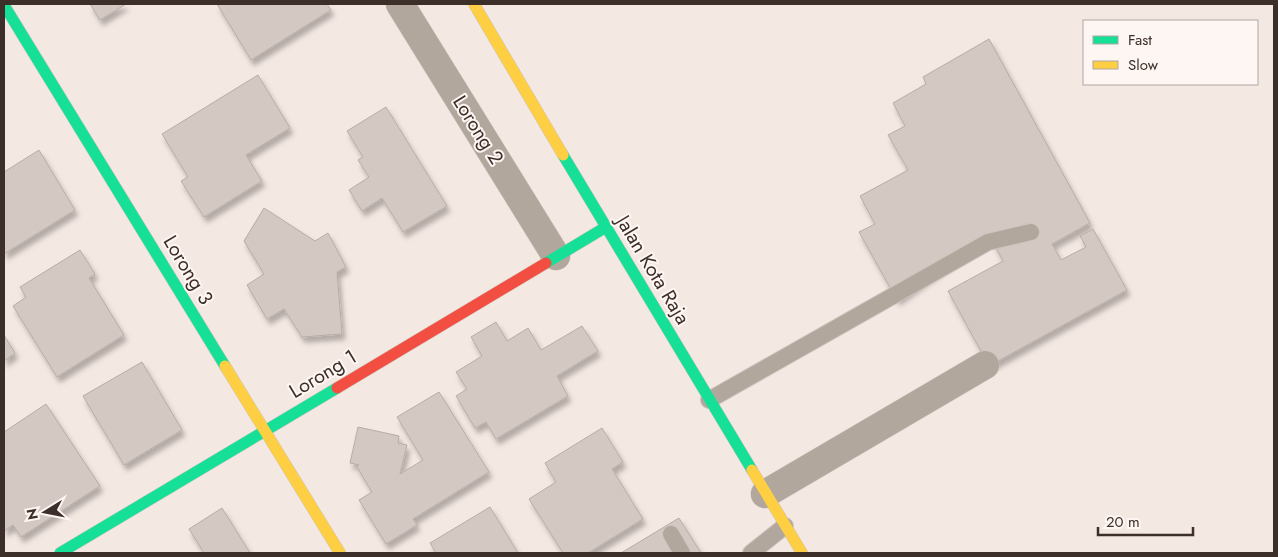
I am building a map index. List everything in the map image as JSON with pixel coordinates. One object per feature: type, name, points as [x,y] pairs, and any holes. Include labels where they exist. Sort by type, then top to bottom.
[{"type":"street","name":"Lorong 2","points":[[400,4],[556,256]]},
{"type":"street","name":"Jalan Kota Raja","points":[[474,4],[802,553]]},
{"type":"street","name":"Lorong 3","points":[[4,6],[340,553]]},
{"type":"street","name":"Lorong 1","points":[[60,553],[606,227]]},
{"type":"street","points":[[766,494],[985,365]]},
{"type":"lane","points":[[709,400],[988,242],[1031,232]]},
{"type":"lane","points":[[751,553],[785,526]]},
{"type":"lane","points":[[671,534],[682,553]]},
{"type":"building","points":[[90,4],[126,4],[100,20]]},
{"type":"building","points":[[217,4],[327,4],[331,10],[251,60]]},
{"type":"building","points":[[989,39],[1090,223],[1052,244],[1061,260],[1086,247],[1080,236],[1093,229],[1127,290],[989,366],[948,291],[1003,261],[989,234],[897,300],[859,232],[875,224],[860,196],[908,170],[888,135],[905,126],[893,103],[926,84],[923,77]]},
{"type":"building","points":[[258,75],[290,128],[246,155],[262,181],[204,217],[181,181],[188,177],[162,134]]},
{"type":"building","points":[[386,107],[447,206],[403,232],[382,198],[362,211],[349,190],[369,177],[358,160],[363,157],[347,131]]},
{"type":"building","points":[[39,150],[75,210],[4,254],[4,172]]},
{"type":"building","points":[[264,208],[315,241],[328,233],[346,267],[337,272],[342,334],[302,337],[284,309],[267,319],[247,285],[264,274],[244,241]]},
{"type":"building","points":[[80,250],[95,274],[89,278],[124,335],[57,377],[13,306],[26,297],[20,287]]},
{"type":"building","points":[[496,322],[507,341],[528,328],[541,350],[582,326],[598,351],[557,376],[568,396],[496,439],[486,422],[475,428],[456,396],[467,389],[456,372],[482,356],[471,337]]},
{"type":"building","points":[[4,335],[15,353],[4,361]]},
{"type":"building","points":[[142,362],[182,430],[124,465],[83,396]]},
{"type":"building","points":[[439,392],[489,472],[413,519],[417,525],[386,544],[359,500],[372,492],[357,467],[359,465],[350,463],[358,427],[399,436],[398,443],[407,445],[400,474],[423,460],[397,417]]},
{"type":"building","points":[[46,404],[100,486],[21,537],[13,525],[4,531],[4,432]]},
{"type":"building","points":[[602,428],[623,462],[612,469],[643,519],[588,553],[563,553],[529,499],[556,482],[545,463]]},
{"type":"building","points":[[490,507],[518,553],[436,553],[430,543]]},
{"type":"building","points":[[222,508],[250,553],[204,553],[189,529]]},
{"type":"building","points":[[679,518],[701,553],[621,553]]},
{"type":"traffic: fast","points":[[4,5],[225,366]]},
{"type":"traffic: fast","points":[[563,155],[752,470]]},
{"type":"traffic: fast","points":[[546,263],[606,227]]},
{"type":"traffic: fast","points":[[60,553],[337,388]]},
{"type":"traffic: slow","points":[[474,4],[563,155]]},
{"type":"traffic: slow","points":[[225,366],[340,553]]},
{"type":"traffic: slow","points":[[752,470],[802,553]]},
{"type":"traffic: jam","points":[[337,388],[546,263]]}]
